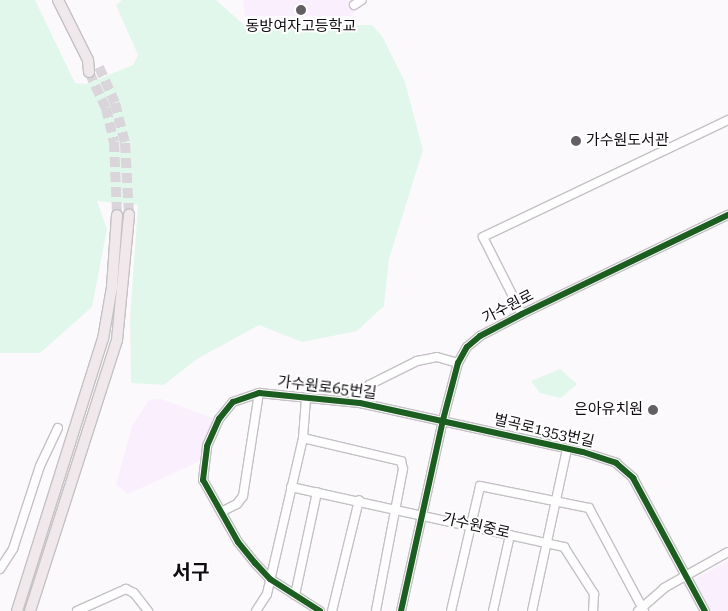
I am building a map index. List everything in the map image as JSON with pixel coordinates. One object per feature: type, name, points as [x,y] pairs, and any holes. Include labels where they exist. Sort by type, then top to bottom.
[{"type":"main road","points":[[58,0],[88,60],[89,72]]},
{"type":"main road","points":[[88,60],[99,67]]},
{"type":"main road","points":[[17,611],[103,339],[112,287],[117,214]]},
{"type":"main road","points":[[30,611],[117,340],[129,215]]},
{"type":"street","points":[[354,6],[362,0]]},
{"type":"street","points":[[522,314],[483,237],[728,120]]},
{"type":"street","name":"가수원로","points":[[401,611],[443,420],[458,363],[467,347],[480,336],[522,314],[728,214]]},
{"type":"street","points":[[360,403],[369,385],[417,361],[437,357],[458,363]]},
{"type":"street","name":"가수원로65번길","points":[[320,611],[270,579],[238,542],[203,480],[207,446],[219,419],[233,402],[259,393],[360,403],[443,420]]},
{"type":"street","name":"가수원로65번길","points":[[221,512],[237,504],[243,496],[259,393]]},
{"type":"street","name":"가수원로65번길","points":[[256,611],[267,594],[303,438],[306,398]]},
{"type":"street","name":"벌곡로1353번길","points":[[443,420],[566,449],[616,463],[633,478],[705,611]]},
{"type":"street","points":[[0,569],[13,550],[40,466],[58,428]]},
{"type":"street","points":[[303,438],[398,459],[403,469],[376,611]]},
{"type":"street","points":[[532,611],[566,449]]},
{"type":"street","points":[[451,611],[480,486],[589,508],[641,610],[686,575],[728,552]]},
{"type":"street","name":"가수원중로","points":[[291,487],[423,514],[564,547],[594,594],[593,611]]},
{"type":"street","points":[[295,595],[317,492]]},
{"type":"street","points":[[332,611],[359,500]]},
{"type":"street","points":[[493,611],[510,535]]},
{"type":"street","points":[[77,611],[126,589],[134,593],[148,611]]},
{"type":"shaded area","name":"동방여자고등학교","points":[[243,0],[366,0],[351,16],[245,16]]},
{"type":"shaded area","points":[[161,399],[213,418],[200,461],[128,494],[116,485],[132,426],[149,400]]},
{"type":"shaded area","points":[[728,561],[728,611],[711,611],[694,579]]},
{"type":"green space","points":[[0,0],[35,0],[75,83],[86,84],[133,65],[138,55],[116,5],[122,0],[216,0],[244,25],[372,25],[382,36],[405,82],[423,150],[389,259],[384,306],[357,331],[302,342],[259,325],[197,359],[164,385],[131,383],[130,319],[138,205],[97,201],[107,229],[92,307],[40,353],[0,353]]},
{"type":"green space","points":[[560,369],[577,384],[561,398],[540,393],[531,381]]},
{"type":"tunnel","points":[[99,67],[115,103],[125,143],[129,215]]},
{"type":"tunnel","points":[[89,72],[106,108],[114,142],[117,215]]},
{"type":"cycle path","points":[[401,611],[443,420],[458,363],[467,347],[480,336],[522,314],[728,215]]},
{"type":"cycle path","points":[[320,611],[270,579],[255,563],[238,542],[203,480],[207,446],[219,419],[233,402],[259,393],[360,403],[583,452],[616,463],[633,478],[705,611]]},
{"type":"place","name":"동방여자고등학교","points":[[301,10]]},
{"type":"place","name":"가수원도서관","points":[[576,141]]},
{"type":"place","name":"은아유치원","points":[[653,410]]},
{"type":"district","name":"서구","points":[[191,572]]}]
